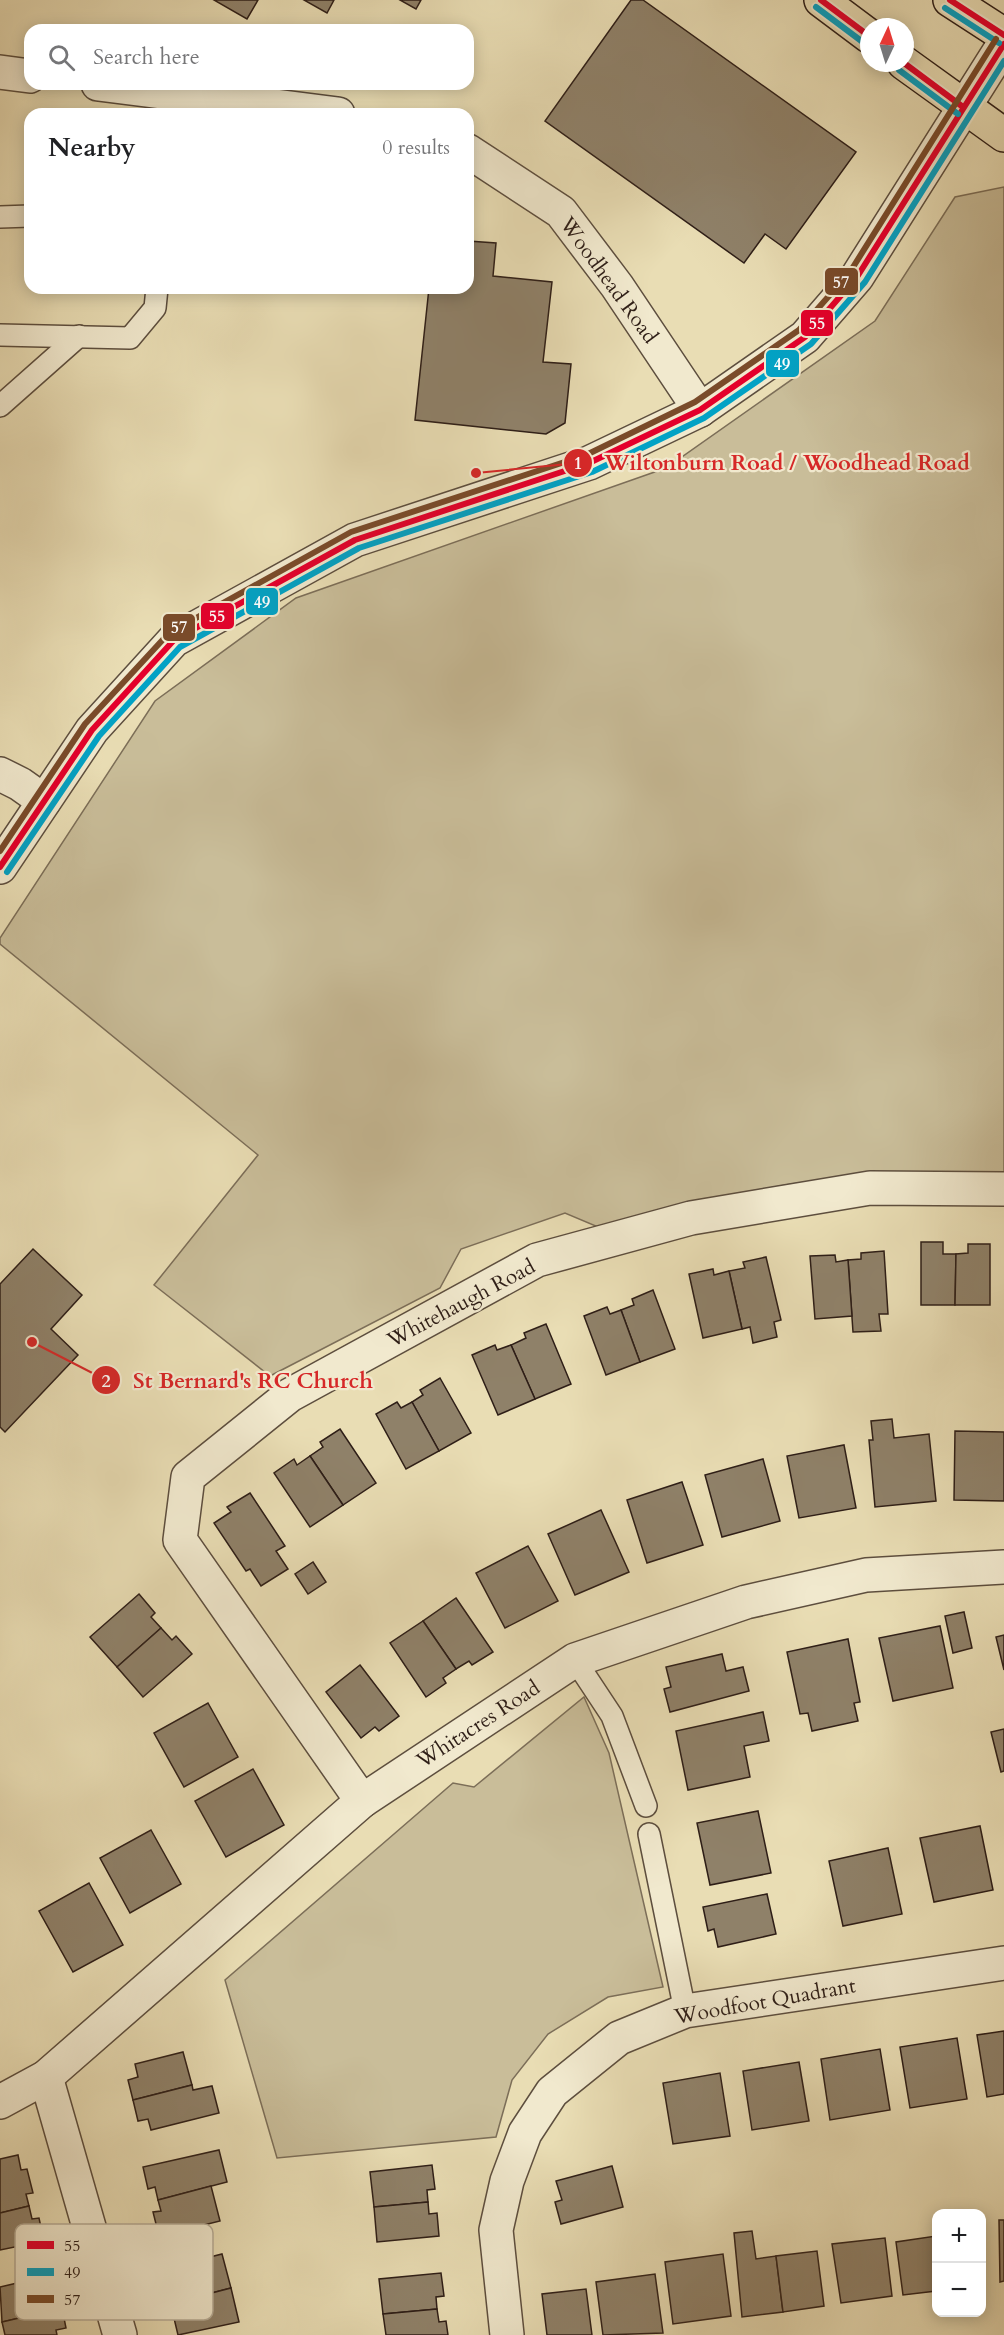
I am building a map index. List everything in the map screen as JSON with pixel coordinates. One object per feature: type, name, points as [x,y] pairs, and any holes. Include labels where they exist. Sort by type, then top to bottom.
[{"type":"main road","points":[[821,0],[860,29]]},
{"type":"main road","points":[[950,0],[1004,35]]},
{"type":"main road","points":[[914,70],[1004,135]]},
{"type":"street","points":[[0,867],[92,730],[174,640],[355,540],[589,462],[700,410],[805,337],[857,277],[1004,44]]},
{"type":"street","points":[[0,72],[24,75]]},
{"type":"street","points":[[146,90],[290,108]]},
{"type":"street","name":"Woodhead Road","points":[[474,155],[561,212],[617,286],[700,410]]},
{"type":"street","points":[[0,774],[20,784],[44,801]]},
{"type":"street","name":"Whitehaugh Road","points":[[362,1801],[180,1540],[188,1477],[290,1395],[537,1260],[691,1218],[870,1188],[1004,1189]]},
{"type":"street","name":"Whitacres Road","points":[[0,2102],[46,2077],[362,1801],[575,1660],[746,1602],[866,1575],[1004,1567]]},
{"type":"street","name":"Woodfoot Quadrant","points":[[507,2335],[496,2230],[507,2181],[525,2133],[552,2092],[619,2038],[685,2011],[1004,1963]]},
{"type":"street","points":[[46,2077],[88,2224]]},
{"type":"street","points":[[116,2320],[120,2335]]},
{"type":"lane","points":[[0,217],[24,216]]},
{"type":"lane","points":[[0,335],[130,338],[155,308],[156,294]]},
{"type":"lane","points":[[0,406],[79,336]]},
{"type":"lane","points":[[575,1660],[612,1716],[646,1806]]},
{"type":"lane","points":[[650,1834],[685,2011]]},
{"type":"shaded area","points":[[1004,187],[1004,1172],[867,1175],[791,1184],[718,1197],[598,1227],[565,1213],[461,1249],[440,1288],[270,1376],[154,1285],[258,1155],[0,944],[0,938],[155,701],[296,598],[666,468],[875,321],[955,197]]},
{"type":"shaded area","points":[[584,1697],[609,1753],[663,1987],[608,1997],[548,2034],[512,2080],[496,2137],[277,2158],[225,1980],[453,1783],[474,1787]]},
{"type":"building","points":[[214,0],[258,0],[247,19]]},
{"type":"building","points":[[304,0],[334,0],[327,13]]},
{"type":"building","points":[[400,0],[421,0],[416,9]]},
{"type":"building","points":[[631,0],[643,0],[856,152],[786,249],[765,234],[744,263],[545,121]]},
{"type":"building","points":[[474,241],[496,243],[493,276],[552,282],[543,362],[571,364],[565,423],[546,434],[415,420],[428,294],[474,294]]},
{"type":"building","points":[[921,1242],[943,1242],[943,1254],[956,1254],[955,1305],[921,1305]]},
{"type":"building","points":[[968,1244],[990,1244],[990,1305],[955,1305],[956,1254],[968,1253]]},
{"type":"building","points":[[33,1249],[82,1295],[51,1329],[78,1355],[5,1432],[0,1427],[0,1284]]},
{"type":"building","points":[[884,1251],[888,1314],[879,1314],[881,1331],[853,1332],[848,1260],[861,1259],[861,1253]]},
{"type":"building","points":[[835,1255],[836,1262],[848,1260],[852,1316],[815,1319],[810,1256]]},
{"type":"building","points":[[766,1257],[781,1320],[774,1322],[777,1337],[753,1343],[750,1327],[742,1329],[729,1271],[745,1268],[743,1262]]},
{"type":"building","points":[[713,1269],[714,1275],[729,1271],[742,1329],[703,1338],[689,1274]]},
{"type":"building","points":[[653,1290],[675,1349],[640,1362],[621,1310],[634,1305],[632,1299]]},
{"type":"building","points":[[607,1307],[610,1314],[621,1310],[640,1362],[606,1375],[584,1316]]},
{"type":"building","points":[[546,1324],[571,1384],[535,1399],[511,1345],[526,1338],[524,1333]]},
{"type":"building","points":[[495,1345],[497,1350],[511,1345],[535,1399],[498,1415],[472,1355]]},
{"type":"building","points":[[440,1378],[471,1433],[439,1451],[412,1402],[423,1395],[420,1390]]},
{"type":"building","points":[[397,1402],[401,1408],[412,1402],[439,1451],[406,1469],[376,1414]]},
{"type":"building","points":[[892,1419],[894,1438],[929,1434],[936,1501],[875,1507],[869,1440],[873,1440],[871,1421]]},
{"type":"building","points":[[340,1429],[376,1483],[343,1505],[310,1456],[323,1447],[320,1442]]},
{"type":"building","points":[[955,1431],[1004,1432],[1004,1501],[954,1500]]},
{"type":"building","points":[[844,1445],[856,1508],[799,1518],[787,1456]]},
{"type":"building","points":[[310,1456],[343,1505],[310,1527],[274,1473],[294,1459],[297,1465]]},
{"type":"building","points":[[763,1459],[780,1521],[722,1537],[705,1475]]},
{"type":"building","points":[[682,1482],[703,1545],[647,1563],[627,1500]]},
{"type":"building","points":[[250,1493],[285,1546],[276,1551],[288,1569],[261,1586],[250,1569],[246,1571],[214,1523],[231,1512],[227,1507]]},
{"type":"building","points":[[601,1510],[629,1572],[575,1595],[548,1534]]},
{"type":"building","points":[[528,1546],[558,1601],[505,1628],[476,1573]]},
{"type":"building","points":[[313,1562],[326,1582],[308,1594],[295,1574]]},
{"type":"building","points":[[139,1594],[155,1613],[151,1617],[161,1628],[117,1667],[90,1637]]},
{"type":"building","points":[[456,1598],[493,1652],[472,1665],[469,1661],[456,1669],[423,1621]]},
{"type":"building","points":[[964,1612],[972,1648],[953,1653],[945,1616]]},
{"type":"building","points":[[423,1621],[456,1669],[443,1678],[446,1683],[426,1697],[390,1643]]},
{"type":"building","points":[[940,1626],[953,1688],[893,1701],[879,1638]]},
{"type":"building","points":[[161,1628],[172,1640],[176,1636],[192,1654],[143,1697],[117,1667]]},
{"type":"building","points":[[1004,1635],[1004,1670],[996,1637]]},
{"type":"building","points":[[848,1639],[860,1702],[854,1703],[858,1721],[812,1731],[808,1713],[800,1714],[787,1652]]},
{"type":"building","points":[[722,1654],[726,1671],[743,1667],[749,1691],[670,1712],[664,1689],[671,1687],[666,1667]]},
{"type":"building","points":[[360,1665],[399,1716],[379,1731],[375,1727],[361,1738],[326,1692]]},
{"type":"building","points":[[208,1703],[238,1757],[184,1787],[154,1733]]},
{"type":"building","points":[[763,1712],[769,1741],[744,1746],[750,1777],[688,1790],[676,1731]]},
{"type":"building","points":[[1004,1729],[1004,1771],[1001,1772],[991,1732]]},
{"type":"building","points":[[253,1769],[284,1825],[226,1857],[195,1801]]},
{"type":"building","points":[[758,1811],[771,1873],[710,1885],[697,1823]]},
{"type":"building","points":[[980,1826],[993,1890],[934,1902],[920,1838]]},
{"type":"building","points":[[151,1830],[181,1884],[130,1913],[100,1858]]},
{"type":"building","points":[[888,1848],[902,1914],[843,1926],[829,1861]]},
{"type":"building","points":[[89,1883],[123,1945],[73,1972],[39,1911]]},
{"type":"building","points":[[767,1894],[776,1934],[718,1947],[714,1929],[708,1931],[703,1907]]},
{"type":"building","points":[[1004,2031],[1004,2094],[987,2097],[977,2035]]},
{"type":"building","points":[[957,2038],[967,2099],[910,2108],[900,2047]]},
{"type":"building","points":[[880,2049],[890,2110],[830,2120],[821,2059]]},
{"type":"building","points":[[183,2052],[192,2085],[133,2100],[128,2080],[138,2077],[135,2064]]},
{"type":"building","points":[[799,2062],[809,2121],[752,2130],[743,2071]]},
{"type":"building","points":[[720,2073],[730,2136],[673,2144],[663,2083]]},
{"type":"building","points":[[192,2085],[193,2090],[212,2086],[219,2113],[151,2130],[148,2119],[138,2121],[133,2100]]},
{"type":"building","points":[[219,2150],[227,2182],[158,2200],[155,2187],[148,2189],[143,2167]]},
{"type":"building","points":[[18,2155],[21,2170],[27,2169],[33,2193],[26,2194],[29,2206],[0,2213],[0,2159]]},
{"type":"building","points":[[432,2165],[435,2189],[427,2190],[428,2202],[374,2207],[370,2172]]},
{"type":"building","points":[[612,2166],[623,2207],[561,2224],[555,2202],[562,2200],[556,2181]]},
{"type":"building","points":[[211,2186],[220,2221],[208,2224],[156,2224],[153,2212],[161,2211],[158,2200]]},
{"type":"building","points":[[428,2202],[429,2214],[437,2213],[439,2236],[377,2242],[374,2207]]},
{"type":"building","points":[[29,2206],[32,2219],[39,2218],[40,2224],[15,2224],[15,2247],[0,2250],[0,2213]]},
{"type":"building","points":[[999,2220],[1004,2220],[1004,2281],[1000,2282]]},
{"type":"building","points":[[752,2231],[756,2259],[776,2256],[783,2312],[742,2317],[734,2233]]},
{"type":"building","points":[[932,2237],[932,2291],[903,2295],[896,2242]]},
{"type":"building","points":[[885,2238],[892,2296],[841,2303],[832,2244]]},
{"type":"building","points":[[817,2251],[824,2306],[783,2312],[776,2256]]},
{"type":"building","points":[[222,2254],[231,2288],[213,2293],[213,2256]]},
{"type":"building","points":[[723,2254],[731,2316],[673,2324],[665,2262]]},
{"type":"building","points":[[441,2273],[444,2296],[436,2297],[437,2309],[383,2314],[379,2279]]},
{"type":"building","points":[[655,2274],[663,2333],[603,2335],[596,2282]]},
{"type":"building","points":[[15,2284],[15,2319],[2,2322],[0,2287]]},
{"type":"building","points":[[231,2288],[239,2322],[178,2335],[174,2320],[213,2320],[213,2293]]},
{"type":"building","points":[[586,2289],[592,2335],[547,2335],[542,2294]]},
{"type":"building","points":[[437,2309],[439,2322],[446,2321],[448,2335],[386,2335],[383,2314]]},
{"type":"building","points":[[15,2319],[64,2320],[66,2328],[56,2330],[57,2335],[5,2335],[2,2322]]},
{"type":"transit line","name":"55","points":[[821,0],[860,29]]},
{"type":"transit line","name":"55","points":[[950,0],[1004,35]]},
{"type":"transit line","name":"49","points":[[816,7],[860,40]]},
{"type":"transit line","name":"49","points":[[945,8],[999,43]]},
{"type":"transit line","name":"57","points":[[0,851],[85,724],[169,633],[351,532],[586,455],[695,402],[799,330],[850,272],[996,39]]},
{"type":"transit line","name":"55","points":[[0,867],[92,730],[174,640],[355,540],[589,463],[700,410],[805,337],[857,277],[1004,44]]},
{"type":"transit line","name":"49","points":[[7,872],[99,736],[180,647],[359,548],[592,472],[704,418],[811,344],[865,282],[1004,61]]},
{"type":"transit line","name":"55","points":[[914,70],[963,107]]},
{"type":"transit line","name":"49","points":[[902,72],[958,114]]},
{"type":"place","name":"Wiltonburn Road / Woodhead Road","points":[[476,473]]},
{"type":"place","name":"St Bernard's RC Church","points":[[32,1342]]}]
